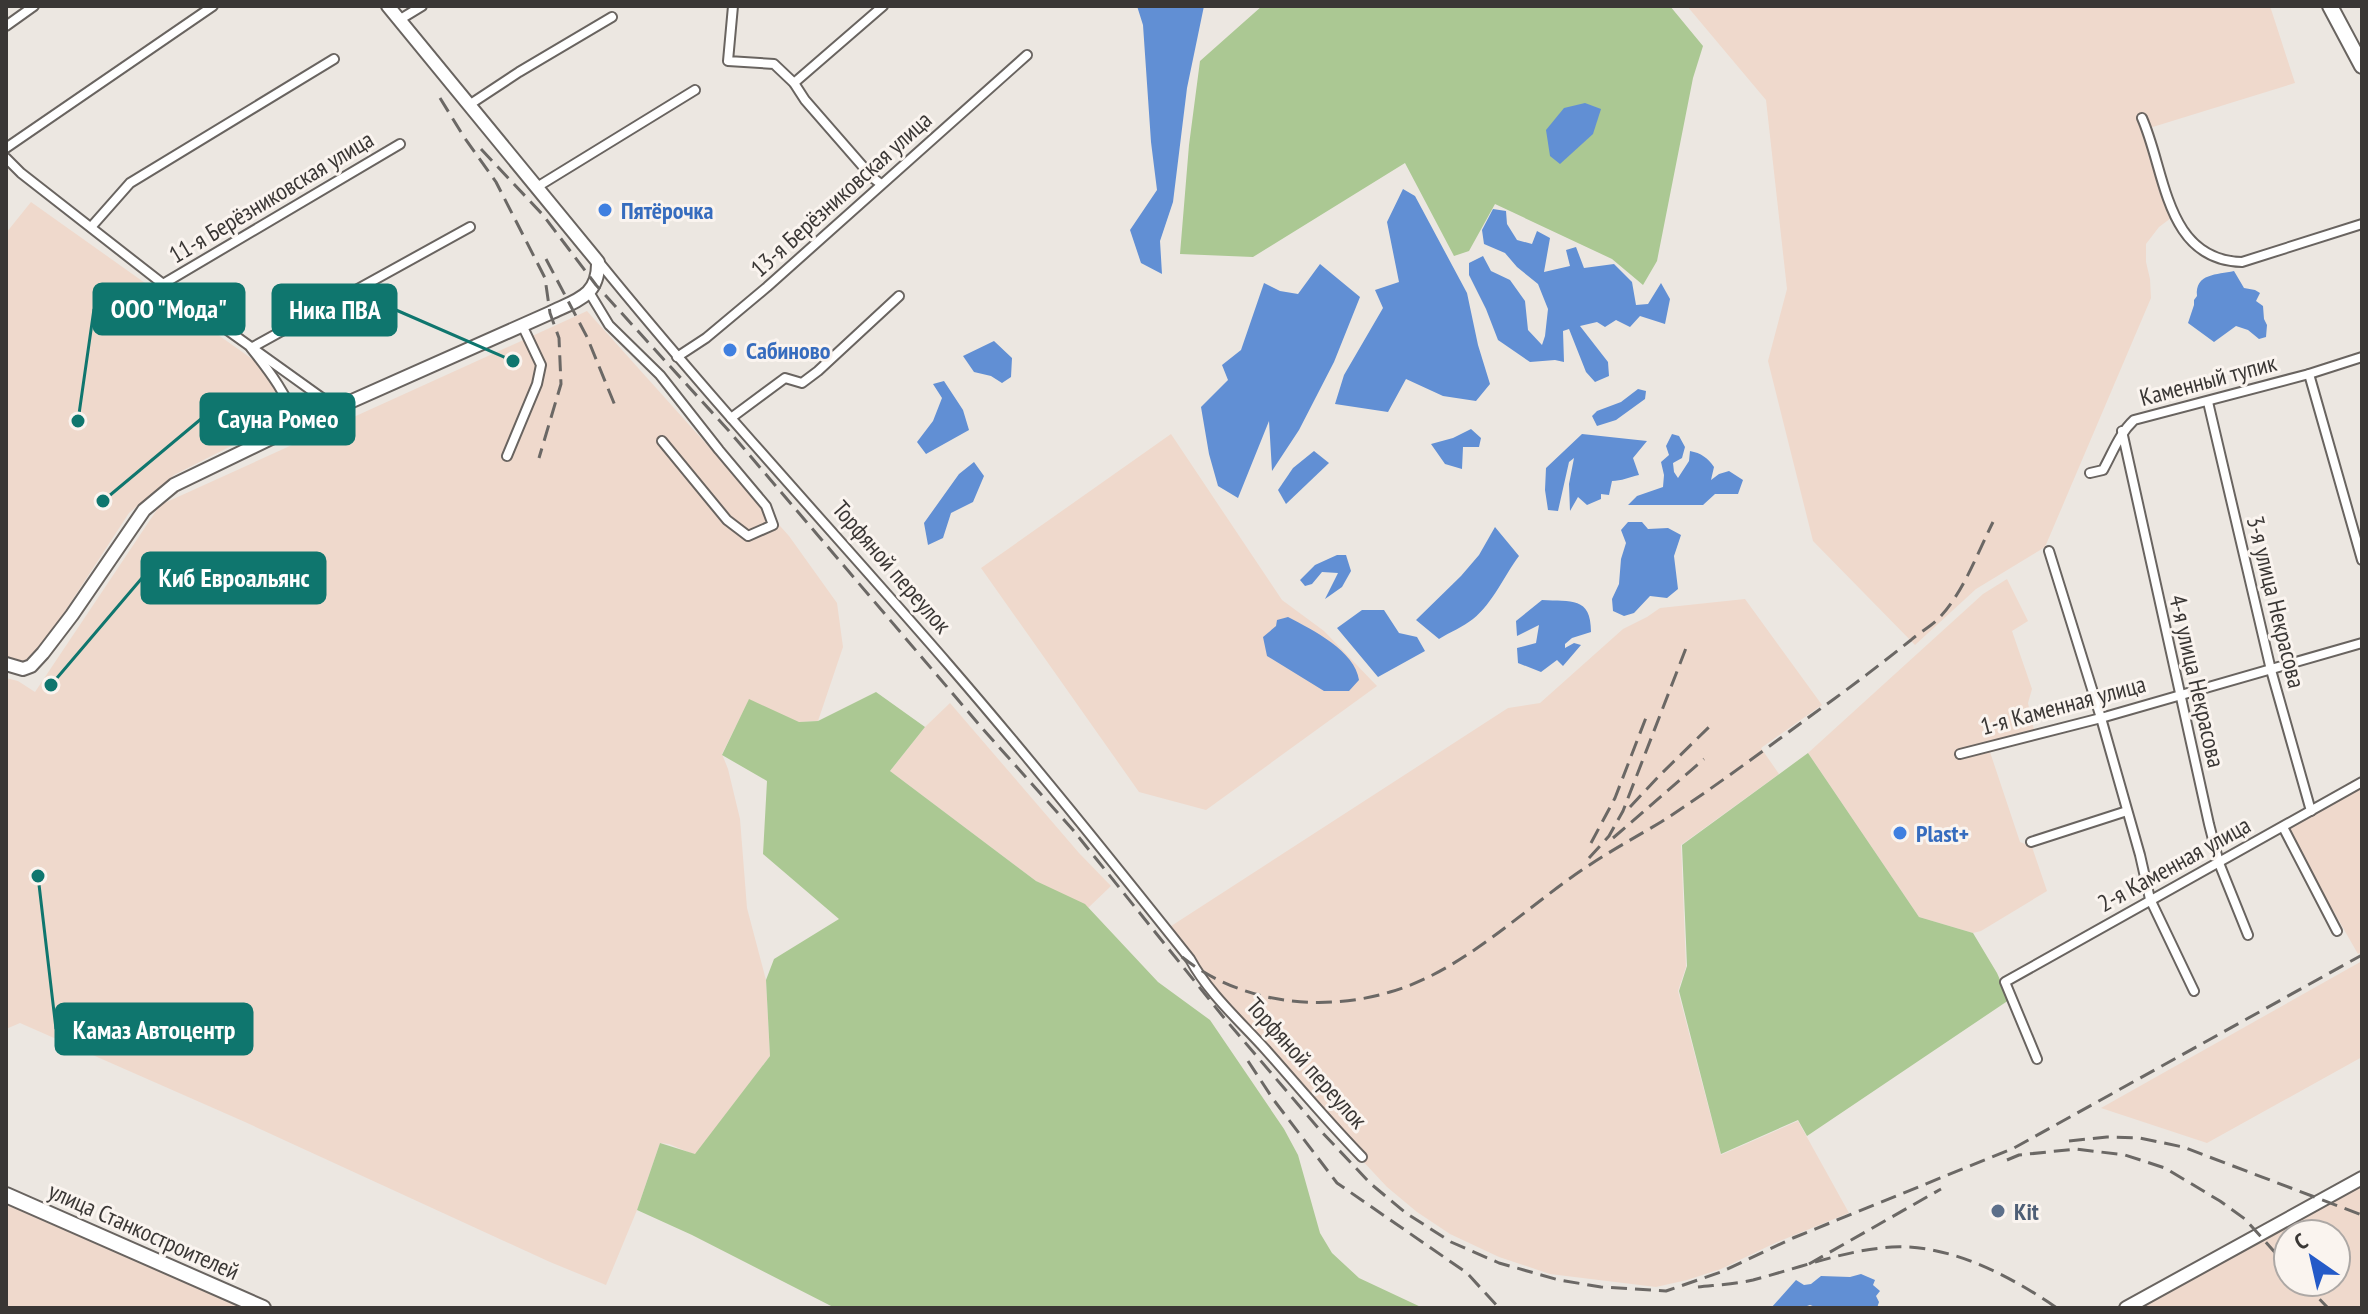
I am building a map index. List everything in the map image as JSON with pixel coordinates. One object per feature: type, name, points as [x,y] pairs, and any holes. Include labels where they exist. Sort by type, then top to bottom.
[{"type":"main road","points":[[2330,6],[2362,66]]},
{"type":"main road","name":"улица Станкостроителей","points":[[6,1195],[263,1308]]},
{"type":"street","points":[[6,26],[34,6]]},
{"type":"street","points":[[6,148],[213,6]]},
{"type":"street","name":"Торфяной переулок","points":[[388,6],[677,357],[1033,764],[1190,959],[1209,989],[1362,1157]]},
{"type":"street","points":[[399,20],[422,6]]},
{"type":"street","points":[[733,6],[728,61],[774,64],[881,184]]},
{"type":"street","points":[[794,83],[883,6]]},
{"type":"street","points":[[469,105],[612,17]]},
{"type":"street","name":"13-я Берёзниковская улица","points":[[677,357],[706,338],[767,287],[1027,55]]},
{"type":"street","points":[[92,226],[130,183],[334,59]]},
{"type":"street","points":[[537,187],[695,90]]},
{"type":"street","points":[[2142,118],[2177,221],[2197,248],[2209,256],[2224,262],[2242,262],[2362,224]]},
{"type":"street","name":"11-я Берёзниковская улица","points":[[163,284],[400,144]]},
{"type":"street","points":[[6,158],[163,284],[336,408]]},
{"type":"street","points":[[251,348],[470,227]]},
{"type":"street","points":[[6,664],[23,669],[35,662],[72,615],[133,523],[153,501],[174,485],[589,292],[596,285],[599,275],[598,262]]},
{"type":"street","points":[[589,292],[609,325],[660,375],[766,506],[773,525],[748,536],[737,528],[662,441]]},
{"type":"street","points":[[731,418],[785,378],[802,383],[899,296]]},
{"type":"street","points":[[507,456],[537,384],[541,365],[522,325]]},
{"type":"street","points":[[251,348],[277,380],[290,402],[298,425]]},
{"type":"street","name":"Каменный тупик","points":[[2090,473],[2103,470],[2122,431],[2134,420],[2362,357]]},
{"type":"street","points":[[2309,374],[2362,560]]},
{"type":"street","name":"3-я улица Некрасова","points":[[2208,402],[2271,670],[2311,811]]},
{"type":"street","name":"4-я улица Некрасова","points":[[2122,431],[2219,863],[2248,935]]},
{"type":"street","points":[[2049,551],[2101,718],[2150,899],[2194,991]]},
{"type":"street","name":"1-я Каменная улица","points":[[1960,754],[2101,718],[2362,643]]},
{"type":"street","name":"2-я Каменная улица","points":[[2037,1059],[2005,982],[2362,782]]},
{"type":"street","points":[[2031,842],[2127,811]]},
{"type":"street","points":[[2283,827],[2337,931]]},
{"type":"street","points":[[2126,1308],[2362,1178]]},
{"type":"shaded area","points":[[1687,6],[2270,6],[2295,83],[2143,130],[2171,218],[2159,227],[2146,244],[2151,298],[2045,547],[1976,589],[1915,645],[1813,541],[1768,361],[1787,289],[1766,100]]},
{"type":"shaded area","points":[[31,202],[259,364],[286,405],[280,421],[174,475],[129,513],[58,622],[27,663],[18,663],[6,658],[6,233]]},
{"type":"shaded area","points":[[587,311],[789,536],[837,603],[843,647],[818,721],[798,722],[749,700],[722,754],[740,819],[747,908],[766,980],[770,1056],[695,1155],[660,1143],[606,1285],[20,1023],[6,1029],[6,678],[18,681],[35,692],[160,505]]},
{"type":"shaded area","points":[[1171,434],[1282,600],[1324,631],[1377,686],[1206,810],[1139,792],[981,568]]},
{"type":"shaded area","points":[[2007,579],[2028,621],[2012,631],[2032,689],[2028,703],[2034,730],[1987,743],[2020,842],[2032,847],[2047,891],[1973,933],[1919,917],[1808,753],[1983,594]]},
{"type":"shaded area","points":[[1745,599],[1822,705],[1761,748],[1779,774],[1681,845],[1686,967],[1678,991],[1721,1155],[1798,1121],[1849,1213],[1721,1269],[1656,1287],[1550,1274],[1499,1257],[1450,1234],[1387,1187],[1303,1097],[1165,930],[1508,708],[1540,703],[1623,629],[1660,608]]},
{"type":"shaded area","points":[[950,703],[1111,886],[1088,908],[1036,881],[890,771],[925,727]]},
{"type":"shaded area","points":[[2362,787],[2362,952],[2358,954],[2287,830]]},
{"type":"shaded area","points":[[2362,961],[2362,1057],[2207,1143],[2101,1108]]},
{"type":"shaded area","points":[[2362,1185],[2362,1308],[2139,1308],[2272,1235],[2272,1298],[2352,1298],[2352,1218],[2302,1218]]},
{"type":"shaded area","points":[[6,1199],[257,1308],[6,1308]]},
{"type":"green space","points":[[1262,6],[1670,6],[1703,46],[1693,78],[1657,261],[1643,285],[1612,259],[1495,204],[1469,251],[1454,256],[1405,163],[1253,257],[1180,254],[1200,61]]},
{"type":"green space","points":[[876,692],[925,727],[890,771],[1036,881],[1085,904],[1158,982],[1210,1020],[1284,1129],[1298,1155],[1320,1233],[1332,1253],[1359,1278],[1423,1308],[835,1308],[637,1210],[660,1143],[695,1154],[770,1056],[766,980],[774,959],[839,919],[763,854],[767,781],[722,755],[749,699],[799,722],[818,721]]},
{"type":"green space","points":[[1808,753],[1919,917],[1973,933],[2009,1000],[1807,1136],[1798,1120],[1721,1154],[1679,991],[1687,966],[1682,845]]},
{"type":"water","points":[[1137,6],[1204,6],[1187,88],[1173,202],[1160,241],[1162,274],[1141,263],[1130,230],[1157,190],[1143,25]]},
{"type":"water","points":[[1585,103],[1601,109],[1593,134],[1560,164],[1550,156],[1546,130],[1564,108]]},
{"type":"water","points":[[1403,189],[1415,196],[1467,293],[1490,384],[1476,401],[1443,396],[1406,379],[1388,412],[1335,404],[1344,375],[1383,308],[1375,290],[1399,282],[1387,222]]},
{"type":"water","points":[[1493,209],[1506,211],[1507,224],[1517,240],[1532,244],[1537,231],[1550,238],[1544,272],[1570,266],[1566,250],[1576,247],[1584,268],[1614,264],[1632,282],[1636,305],[1648,304],[1661,283],[1670,299],[1665,324],[1640,316],[1630,327],[1616,320],[1605,327],[1597,322],[1580,326],[1608,362],[1609,376],[1595,382],[1586,372],[1569,329],[1563,331],[1564,362],[1530,362],[1498,340],[1469,275],[1469,263],[1483,256],[1491,271],[1510,280],[1525,301],[1528,330],[1542,345],[1548,309],[1538,284],[1505,253],[1484,244],[1482,230]]},
{"type":"water","points":[[1320,264],[1360,297],[1334,362],[1299,430],[1272,471],[1269,421],[1238,498],[1218,486],[1201,407],[1228,380],[1222,365],[1241,350],[1264,283],[1280,291],[1298,294]]},
{"type":"water","points":[[2234,271],[2244,288],[2260,293],[2256,301],[2263,306],[2266,337],[2259,339],[2248,330],[2236,326],[2214,342],[2188,323],[2197,288],[2203,279]]},
{"type":"water","points":[[994,341],[1012,358],[1011,377],[1002,383],[991,376],[974,372],[963,356]]},
{"type":"water","points":[[944,381],[963,410],[969,430],[926,454],[917,442],[933,421],[942,398],[933,384]]},
{"type":"water","points":[[1638,389],[1646,391],[1645,399],[1616,420],[1597,426],[1592,416],[1597,411],[1621,402]]},
{"type":"water","points":[[1471,429],[1481,438],[1479,447],[1463,447],[1462,469],[1445,464],[1431,444]]},
{"type":"water","points":[[1582,434],[1647,441],[1633,458],[1639,475],[1612,481],[1609,495],[1601,494],[1601,499],[1587,505],[1578,497],[1570,511],[1569,484],[1574,458],[1569,462],[1558,511],[1548,510],[1546,468]]},
{"type":"water","points":[[1672,434],[1679,436],[1685,447],[1682,458],[1673,463],[1678,478],[1689,461],[1690,451],[1694,452],[1704,456],[1714,467],[1711,480],[1729,471],[1743,480],[1738,494],[1715,494],[1703,505],[1628,505],[1637,496],[1663,487],[1661,462],[1669,455],[1666,446]]},
{"type":"water","points":[[1314,451],[1329,463],[1286,504],[1278,490],[1293,468]]},
{"type":"water","points":[[974,462],[984,476],[973,502],[951,513],[943,538],[928,545],[924,523],[959,474]]},
{"type":"water","points":[[1628,522],[1642,522],[1648,529],[1668,528],[1681,535],[1674,556],[1678,589],[1667,598],[1650,596],[1634,613],[1624,616],[1613,611],[1612,599],[1619,584],[1626,543],[1621,530]]},
{"type":"water","points":[[1495,527],[1519,556],[1480,613],[1439,639],[1416,620],[1479,555]]},
{"type":"water","points":[[1337,555],[1346,555],[1351,571],[1342,587],[1325,599],[1338,573],[1322,572],[1312,584],[1305,586],[1300,580],[1315,565]]},
{"type":"water","points":[[1542,600],[1577,603],[1587,612],[1591,632],[1572,638],[1565,644],[1565,648],[1574,643],[1581,645],[1563,666],[1557,660],[1541,672],[1518,663],[1517,648],[1536,643],[1539,625],[1517,636],[1516,621]]},
{"type":"water","points":[[1362,610],[1384,610],[1399,633],[1417,637],[1425,651],[1378,677],[1337,628]]},
{"type":"water","points":[[1288,617],[1331,642],[1350,660],[1359,680],[1349,691],[1324,691],[1267,656],[1263,637],[1276,626],[1277,620]]},
{"type":"water","points":[[1861,1274],[1875,1280],[1873,1285],[1880,1291],[1876,1296],[1879,1302],[1877,1308],[1818,1308],[1810,1305],[1771,1308],[1796,1280],[1804,1285],[1821,1276],[1850,1277]]},
{"type":"railway","points":[[440,98],[496,182],[545,278],[550,313],[559,338],[561,384],[539,458]]},
{"type":"railway","points":[[481,149],[543,215],[596,285],[729,431],[1073,830],[1225,1019],[1319,1129],[1371,1184],[1406,1213],[1451,1242],[1499,1263],[1559,1280],[1601,1287],[1666,1291],[1721,1272],[1793,1238],[2014,1148],[2362,955]]},
{"type":"railway","points":[[546,259],[587,337],[616,408]]},
{"type":"railway","points":[[1182,957],[1229,985],[1282,1000],[1309,1002],[1336,1002],[1390,992],[1443,969],[1493,937],[1588,866],[1727,777],[1933,623],[1949,607],[1963,584],[1993,522]]},
{"type":"railway","points":[[1589,858],[1609,836],[1623,811],[1688,643]]},
{"type":"railway","points":[[1591,843],[1615,798],[1647,715]]},
{"type":"railway","points":[[1630,807],[1709,727]]},
{"type":"railway","points":[[1613,838],[1704,759]]},
{"type":"railway","points":[[1248,1061],[1337,1183],[1467,1273],[1499,1308]]},
{"type":"railway","points":[[2069,1141],[2140,1138],[2183,1147],[2362,1215]]},
{"type":"railway","points":[[2007,1160],[2019,1155],[2076,1149],[2125,1155],[2165,1168],[2245,1219],[2272,1249]]},
{"type":"railway","points":[[1809,1264],[1941,1189]]},
{"type":"railway","points":[[1698,1287],[1753,1280],[1857,1252],[1914,1247],[1979,1264],[2057,1308]]},
{"type":"railway","points":[[2318,1298],[2328,1308]]},
{"type":"place","name":"Пятёрочка","points":[[605,210]]},
{"type":"place","name":"Сабиново","points":[[730,350]]},
{"type":"place","name":"Ника ПВА","points":[[513,361]]},
{"type":"place","name":"ООО \"Мода\"","points":[[78,421]]},
{"type":"place","name":"Сауна Ромео","points":[[103,501]]},
{"type":"place","name":"Киб Евроальянс","points":[[51,685]]},
{"type":"place","name":"Plast+","points":[[1900,833]]},
{"type":"place","name":"Камаз Автоцентр","points":[[38,876]]},
{"type":"place","name":"Kit","points":[[1998,1211]]}]
